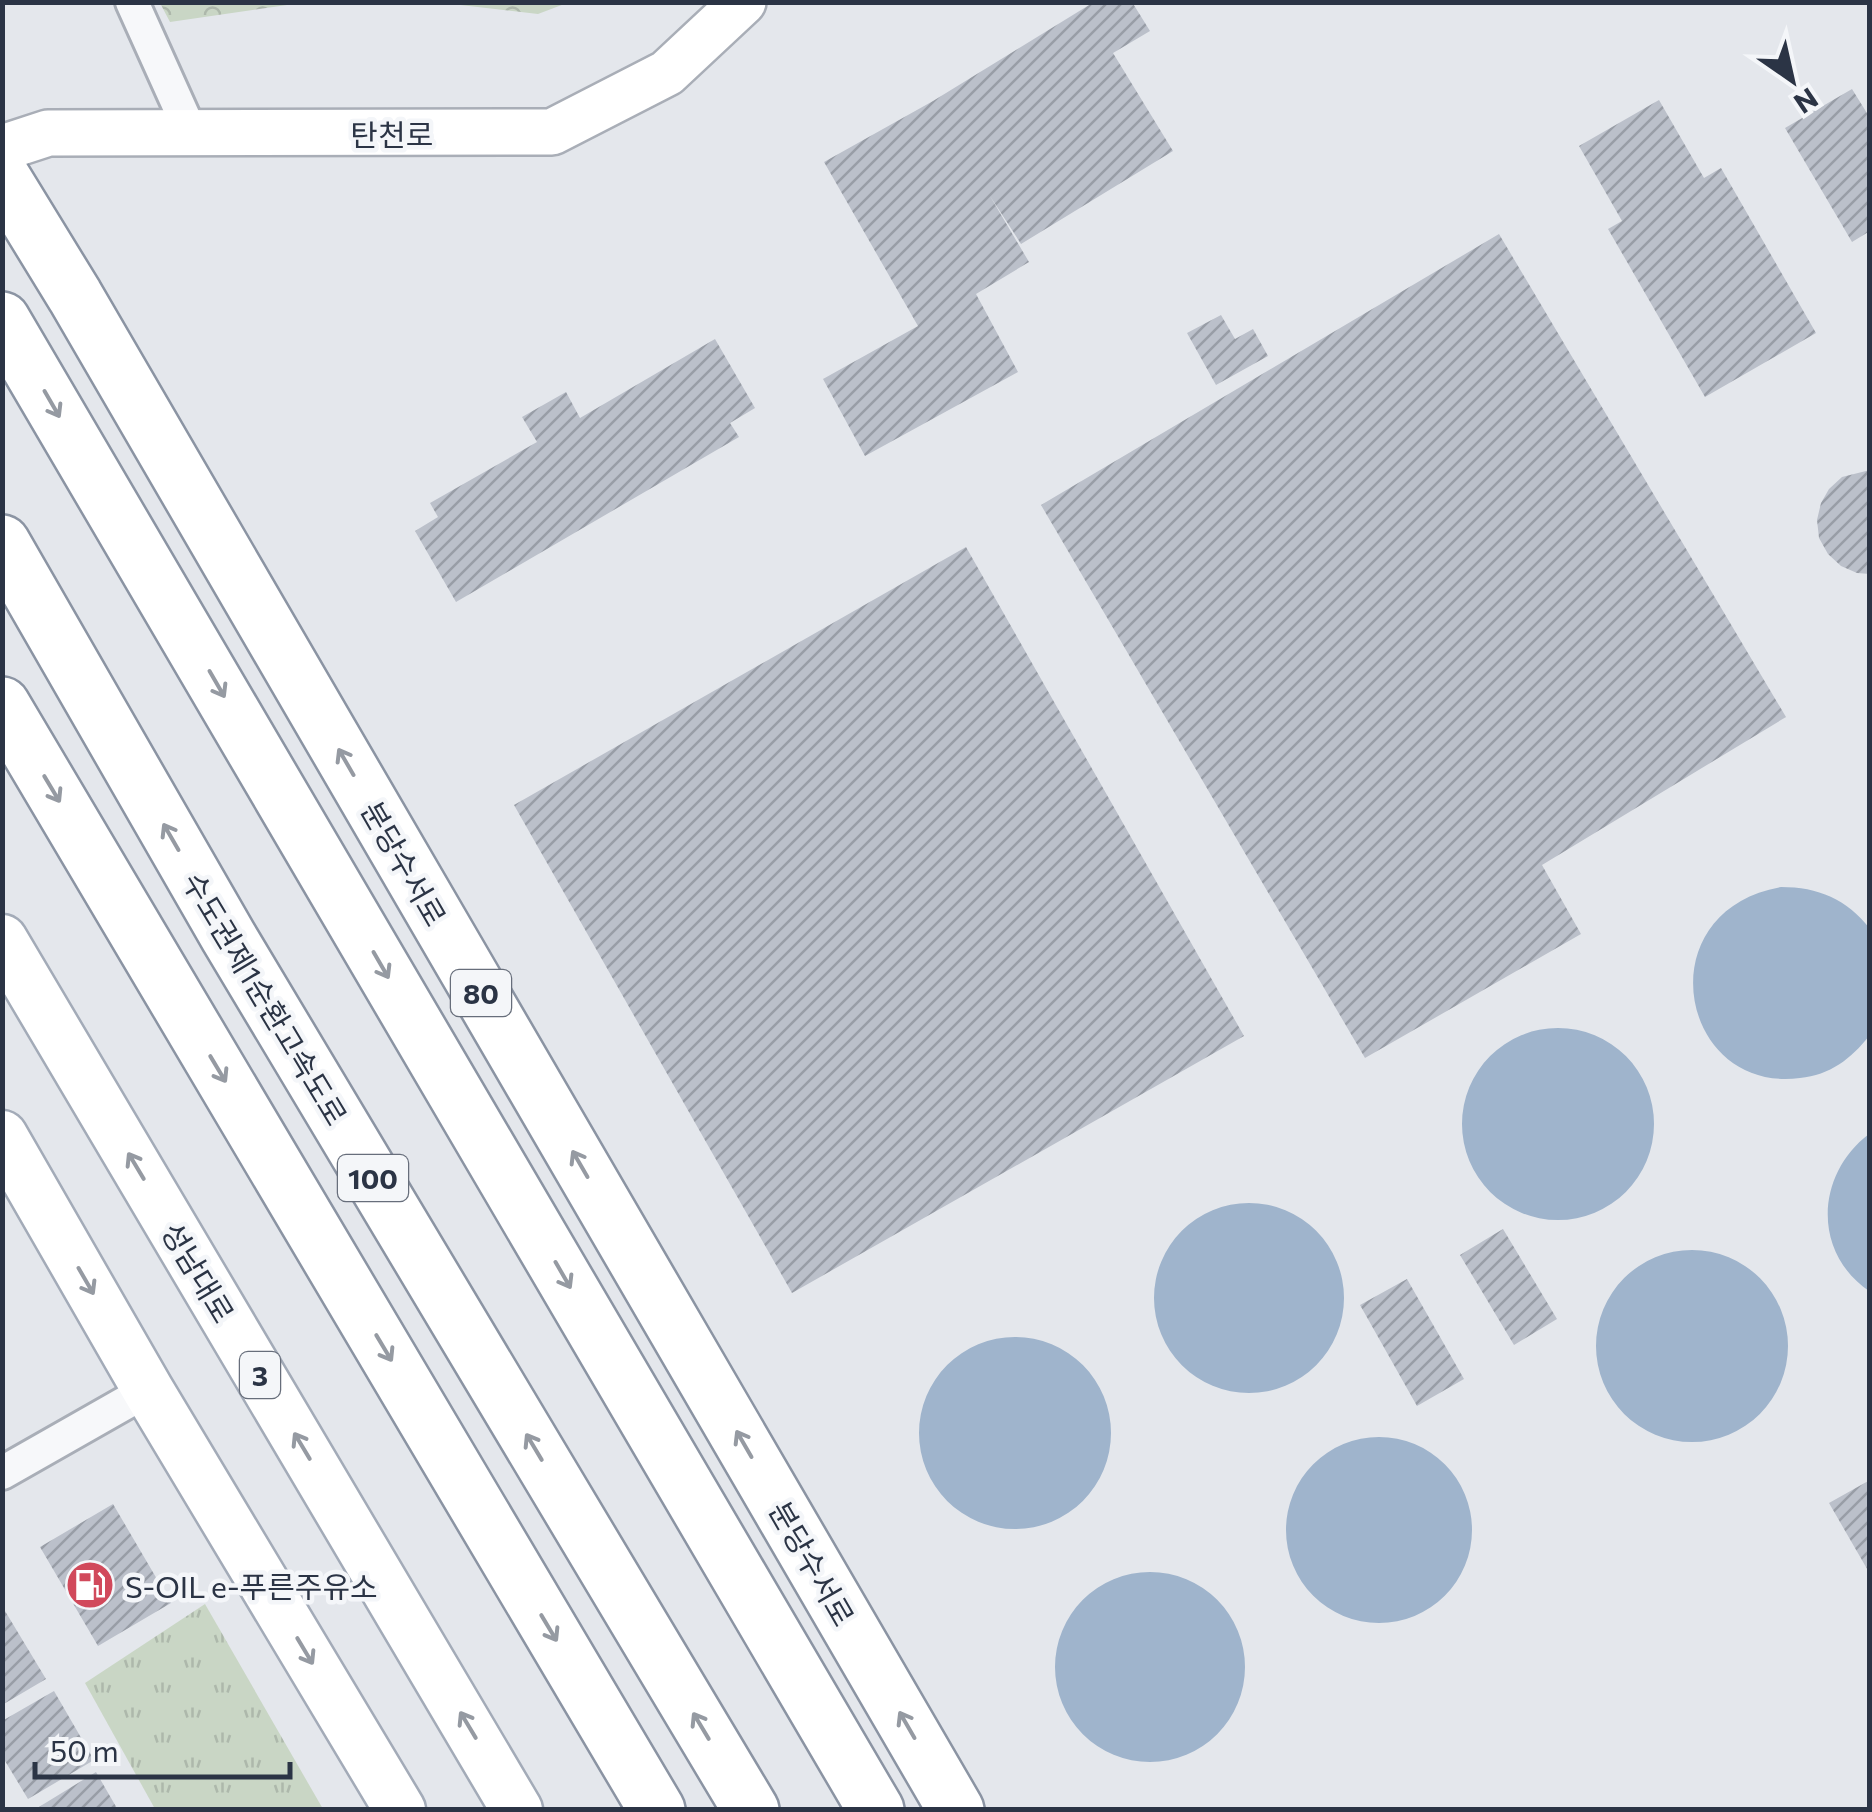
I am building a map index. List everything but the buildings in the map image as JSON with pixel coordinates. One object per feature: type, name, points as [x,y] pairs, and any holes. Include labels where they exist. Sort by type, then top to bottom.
[{"type":"highway","name":"분당수서로","points":[[2,177],[956,1810]]},
{"type":"highway","name":"80","points":[[2,320],[876,1810]]},
{"type":"highway","name":"수도권제1순환고속도로","points":[[2,543],[228,936],[751,1810]]},
{"type":"highway","name":"100","points":[[2,706],[657,1810]]},
{"type":"main road","name":"탄천로","points":[[2,148],[48,132],[552,132],[667,73],[743,2]]},
{"type":"main road","name":"성남대로","points":[[2,940],[517,1810]]},
{"type":"main road","points":[[2,1136],[148,1390],[400,1810]]},
{"type":"street","points":[[132,2],[191,132]]},
{"type":"street","points":[[2,1473],[148,1390]]},
{"type":"green space","points":[[160,3],[301,3],[170,22]]},
{"type":"green space","points":[[443,3],[567,3],[538,14]]},
{"type":"green space","points":[[205,1604],[323,1809],[155,1809],[85,1683]]},
{"type":"water","points":[[1781,887],[1807,889],[1831,897],[1852,910],[1870,929],[1869,1036],[1839,1064],[1800,1078],[1759,1075],[1727,1058],[1705,1031],[1694,998],[1695,962],[1710,929],[1738,903]]},
{"type":"water","points":[[1558,1028],[1595,1035],[1626,1056],[1647,1087],[1654,1124],[1647,1161],[1626,1192],[1595,1213],[1558,1220],[1521,1213],[1490,1192],[1469,1161],[1462,1124],[1469,1087],[1490,1056],[1521,1035]]},
{"type":"water","points":[[1869,1134],[1869,1291],[1850,1275],[1838,1256],[1830,1235],[1828,1213],[1839,1170]]},
{"type":"water","points":[[1249,1203],[1285,1211],[1316,1231],[1336,1262],[1344,1298],[1336,1334],[1316,1365],[1285,1385],[1249,1393],[1213,1385],[1182,1365],[1162,1334],[1154,1298],[1162,1262],[1182,1231],[1213,1211]]},
{"type":"water","points":[[1692,1250],[1729,1258],[1760,1278],[1780,1309],[1788,1346],[1780,1383],[1760,1414],[1729,1434],[1692,1442],[1655,1434],[1624,1414],[1604,1383],[1596,1346],[1604,1309],[1624,1278],[1655,1258]]},
{"type":"water","points":[[1015,1337],[1052,1344],[1083,1365],[1104,1396],[1111,1433],[1104,1470],[1083,1501],[1052,1522],[1015,1529],[978,1522],[947,1501],[926,1470],[919,1433],[926,1396],[947,1365],[978,1344]]},
{"type":"water","points":[[1379,1437],[1415,1444],[1445,1464],[1465,1494],[1472,1530],[1465,1566],[1445,1596],[1415,1616],[1379,1623],[1343,1616],[1313,1596],[1293,1566],[1286,1530],[1293,1494],[1313,1464],[1343,1444]]},
{"type":"water","points":[[1150,1572],[1186,1580],[1217,1600],[1237,1631],[1245,1667],[1237,1703],[1217,1734],[1186,1754],[1150,1762],[1114,1754],[1083,1734],[1063,1703],[1055,1667],[1063,1631],[1083,1600],[1114,1580]]},
{"type":"place","name":"S-OIL e-푸른주유소","points":[[90,1585]]}]
